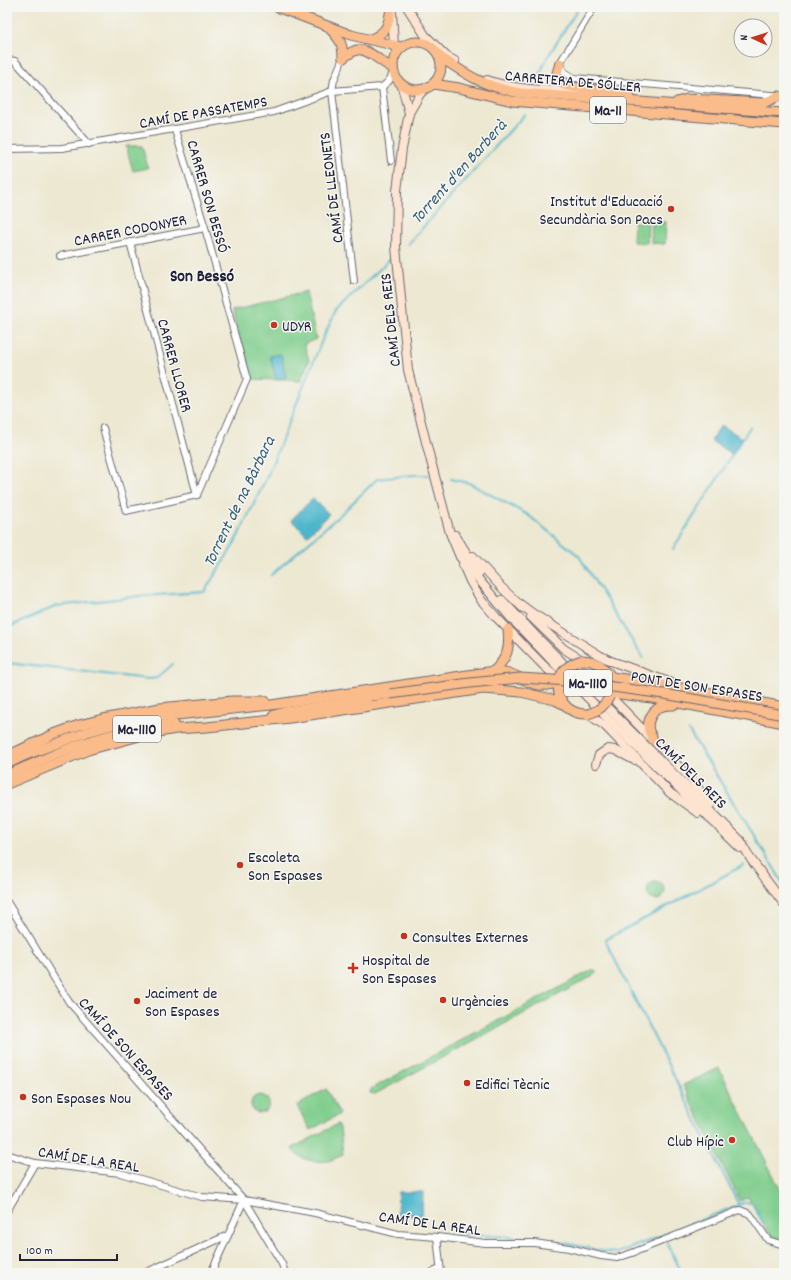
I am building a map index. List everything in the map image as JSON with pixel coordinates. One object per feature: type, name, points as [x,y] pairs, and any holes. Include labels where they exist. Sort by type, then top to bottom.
[{"type":"main road","points":[[277,7],[328,27],[397,49],[393,68],[397,80],[402,87]]},
{"type":"main road","points":[[369,40],[384,32],[390,17],[391,7]]},
{"type":"main road","points":[[328,27],[338,37],[342,45],[343,58]]},
{"type":"main road","points":[[351,35],[363,45],[378,53],[393,68]]},
{"type":"main road","name":"Ma-11","points":[[397,49],[407,44],[421,42],[428,44],[436,52]]},
{"type":"main road","points":[[343,58],[353,51],[361,50],[376,57],[393,68]]},
{"type":"main road","points":[[430,86],[438,78],[440,71],[441,63],[436,52]]},
{"type":"main road","name":"CARRETERA DE SÓLLER","points":[[436,52],[466,75],[488,85],[521,93],[784,113]]},
{"type":"main road","points":[[560,63],[557,72],[564,85],[614,92],[642,102]]},
{"type":"main road","name":"Ma-11","points":[[402,87],[411,90],[419,90],[430,86]]},
{"type":"main road","name":"CARRETERA DE SÓLLER","points":[[430,86],[459,88],[519,102],[784,124]]},
{"type":"main road","points":[[671,104],[687,99],[764,103],[782,96]]},
{"type":"main road","points":[[767,112],[784,108]]},
{"type":"main road","points":[[494,671],[507,655],[509,643],[508,629]]},
{"type":"main road","name":"Ma-1110","points":[[608,673],[611,684],[611,694],[605,705],[597,711],[588,714],[575,713],[563,704],[559,697],[564,677],[561,673],[572,663],[582,660],[591,661],[600,665],[608,673],[612,677],[784,707]]},
{"type":"main road","name":"Ma-1110","points":[[7,764],[26,755],[87,732],[130,720],[250,708],[494,671],[509,672],[529,682],[540,685],[564,677]]},
{"type":"main road","name":"PONT DE SON ESPASES","points":[[390,694],[520,678],[569,681],[664,694],[784,715]]},
{"type":"main road","name":"Ma-1110","points":[[7,775],[93,740],[160,725],[369,706],[483,689],[521,692],[555,700],[563,704]]},
{"type":"main road","name":"Ma-1110","points":[[271,705],[306,703],[390,694]]},
{"type":"main road","name":"Ma-1110","points":[[274,715],[359,701],[390,694]]},
{"type":"main road","name":"Ma-1110","points":[[611,694],[704,707],[784,723]]},
{"type":"main road","points":[[9,754],[54,734],[79,725],[160,708],[232,701],[303,700]]},
{"type":"main road","points":[[653,740],[649,730],[649,719],[662,706],[672,705],[695,708],[704,707]]},
{"type":"main road","points":[[7,784],[88,750],[147,734],[176,728],[207,727],[290,718],[369,706]]},
{"type":"street","points":[[391,7],[397,49]]},
{"type":"street","points":[[406,7],[404,10],[417,31],[436,52]]},
{"type":"street","points":[[406,7],[425,35],[446,56],[476,75],[489,81],[524,88],[617,96],[642,102]]},
{"type":"street","points":[[594,7],[560,63],[564,72],[574,78],[782,96]]},
{"type":"street","points":[[332,91],[334,80],[343,58]]},
{"type":"street","points":[[7,60],[15,61],[89,144]]},
{"type":"street","points":[[391,161],[382,87],[389,81],[393,68]]},
{"type":"street","points":[[409,113],[420,94],[430,86]]},
{"type":"street","name":"CAMÍ DE PASSATEMPS","points":[[7,149],[62,148],[175,130],[274,112],[332,91],[354,88],[382,87]]},
{"type":"street","points":[[402,87],[409,113]]},
{"type":"street","name":"CAMÍ DE LLEONETS","points":[[332,91],[354,281]]},
{"type":"street","name":"CAMÍ DELS REIS","points":[[409,113],[402,149],[397,191],[396,247],[400,294],[408,370],[450,533],[460,557],[510,617],[560,664],[482,577],[447,520]]},
{"type":"street","name":"CARRER SON BESSÓ","points":[[175,130],[205,228],[247,379],[197,495]]},
{"type":"street","name":"CARRER CODONYER","points":[[60,256],[205,228]]},
{"type":"street","name":"CARRER LLORER","points":[[130,242],[197,495]]},
{"type":"street","points":[[103,428],[126,511],[197,495]]},
{"type":"street","points":[[460,543],[501,587],[532,613],[611,661],[673,683],[685,689]]},
{"type":"street","points":[[460,557],[470,581],[481,600],[508,629],[564,677],[598,702]]},
{"type":"street","points":[[520,604],[564,649],[582,660]]},
{"type":"street","points":[[588,714],[605,726],[670,793],[700,814],[715,820],[716,811],[691,779],[611,694]]},
{"type":"street","name":"CAMÍ DELS REIS","points":[[607,712],[715,820],[740,841],[750,858],[784,904]]},
{"type":"street","points":[[596,764],[599,755],[608,749],[615,750],[645,767]]},
{"type":"street","name":"CAMÍ DE SON ESPASES","points":[[7,902],[69,1002],[244,1200],[282,1264],[285,1273]]},
{"type":"street","name":"CAMÍ DE LA REAL","points":[[7,1154],[35,1163],[120,1173],[202,1197],[244,1200],[315,1213],[398,1234],[485,1243],[534,1243],[618,1258],[740,1210],[750,1214],[768,1240],[784,1245]]},
{"type":"street","points":[[7,1211],[35,1163]]},
{"type":"street","points":[[211,1273],[244,1200]]},
{"type":"street","points":[[145,1273],[228,1235]]},
{"type":"street","points":[[431,1273],[441,1271],[437,1237]]},
{"type":"street","points":[[215,1264],[218,1273]]},
{"type":"green space","points":[[126,146],[142,146],[148,168],[133,171]]},
{"type":"green space","points":[[634,222],[648,223],[647,243],[633,242]]},
{"type":"green space","points":[[652,222],[666,222],[665,244],[651,243]]},
{"type":"green space","name":"UDYR","points":[[306,292],[316,339],[304,344],[309,360],[301,381],[250,379],[232,310]]},
{"type":"green space","points":[[656,882],[663,884],[665,891],[663,898],[656,900],[649,898],[647,891],[649,884]]},
{"type":"green space","points":[[592,970],[597,972],[595,975],[375,1094],[370,1093],[371,1089]]},
{"type":"green space","name":"Club Hípic","points":[[719,1068],[784,1197],[784,1241],[771,1236],[748,1197],[740,1201],[683,1085]]},
{"type":"green space","points":[[326,1089],[340,1114],[310,1130],[297,1106]]},
{"type":"green space","points":[[256,1095],[264,1095],[269,1100],[267,1111],[264,1113],[256,1113],[251,1108],[251,1100]]},
{"type":"green space","points":[[338,1124],[340,1128],[343,1155],[328,1161],[318,1162],[298,1156],[292,1149],[294,1147]]},
{"type":"water","points":[[281,354],[286,377],[276,379],[270,356]]},
{"type":"water","points":[[721,425],[742,438],[732,454],[711,441]]},
{"type":"water","points":[[313,498],[329,514],[307,536],[291,520]]},
{"type":"water","points":[[398,1192],[423,1192],[422,1216],[397,1215]]},
{"type":"waterway","name":"Torrent d'en Barberà","points":[[535,85],[547,58],[579,7]]},
{"type":"waterway","name":"Torrent d'en Barberà","points":[[408,244],[525,114]]},
{"type":"waterway","name":"Torrent de na Bàrbara","points":[[7,628],[57,606],[140,596],[204,592],[233,546],[267,477],[323,338],[336,311],[390,259]]},
{"type":"waterway","points":[[673,549],[750,427]]},
{"type":"waterway","points":[[271,575],[340,515],[377,479],[428,475]]},
{"type":"waterway","points":[[451,479],[469,483],[528,515],[579,556],[643,658]]},
{"type":"waterway","points":[[7,663],[148,679],[157,678],[173,664]]},
{"type":"waterway","points":[[689,731],[784,885]]},
{"type":"waterway","points":[[739,1205],[605,940],[744,865]]},
{"type":"waterway","points":[[458,1234],[512,1237],[560,1242],[617,1253],[746,1202],[752,1203],[763,1223]]},
{"type":"waterway","points":[[667,1243],[681,1271]]},
{"type":"place","name":"Institut d'Educació Secundària Son Pacs","points":[[671,209]]},
{"type":"place","name":"UDYR","points":[[274,325]]},
{"type":"place","name":"Escoleta Son Espases","points":[[240,865]]},
{"type":"place","name":"Consultes Externes","points":[[404,936]]},
{"type":"place","name":"Hospital de Son Espases","points":[[353,968]]},
{"type":"place","name":"Urgències","points":[[443,1000]]},
{"type":"place","name":"Jaciment de Son Espases","points":[[137,1001]]},
{"type":"place","name":"Edifici Tècnic","points":[[467,1083]]},
{"type":"place","name":"Son Espases Nou","points":[[23,1097]]},
{"type":"place","name":"Club Hípic","points":[[732,1140]]},
{"type":"district","name":"Son Bessó","points":[[202,275]]}]
